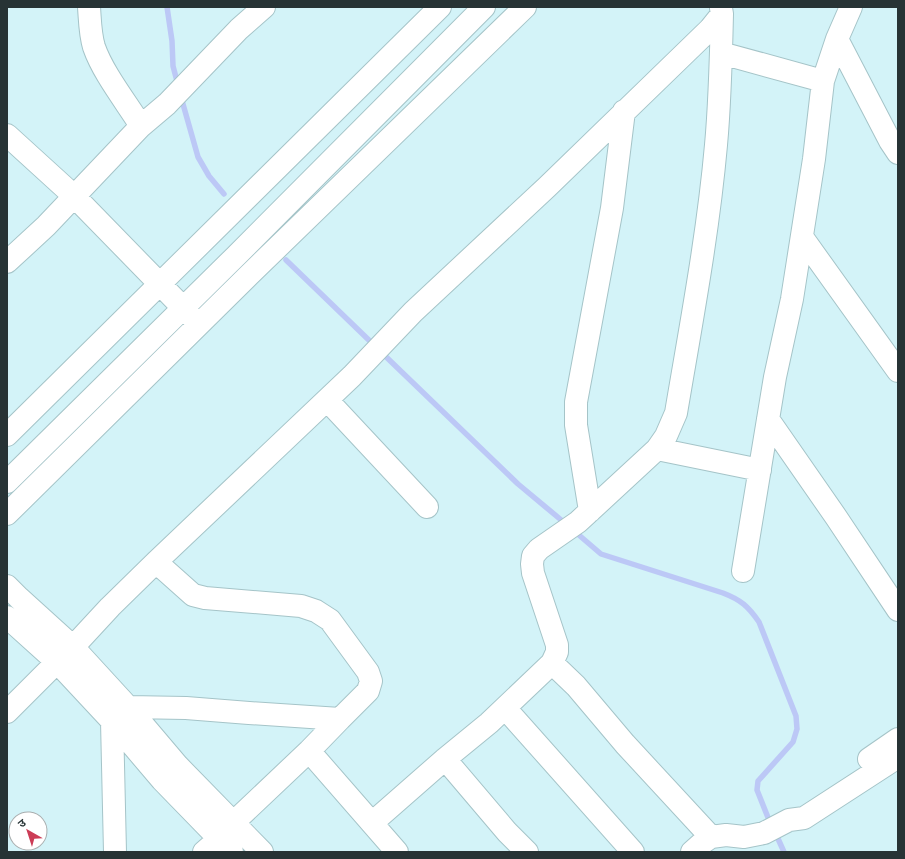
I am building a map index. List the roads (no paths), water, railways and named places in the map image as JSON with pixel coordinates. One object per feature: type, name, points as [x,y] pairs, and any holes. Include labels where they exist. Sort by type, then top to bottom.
[{"type":"street","points":[[89,7],[90,28],[94,47],[105,69],[141,126]]},
{"type":"street","points":[[7,262],[46,226],[141,126],[167,104],[239,29],[264,7]]},
{"type":"street","points":[[7,435],[440,7]]},
{"type":"street","points":[[7,482],[184,308],[484,7]]},
{"type":"street","points":[[7,514],[199,324],[525,7]]},
{"type":"street","points":[[743,571],[775,377],[792,299],[814,159],[823,81],[837,39],[851,7]]},
{"type":"street","points":[[372,823],[445,759],[489,723],[552,663],[557,652],[558,645],[533,573],[533,556],[539,549],[584,516],[657,449],[666,436],[676,413],[707,223],[716,144],[722,11]]},
{"type":"street","points":[[73,647],[110,607],[156,562],[352,376],[413,312],[547,187],[710,28],[722,11]]},
{"type":"street","points":[[837,39],[890,141],[898,153]]},
{"type":"street","points":[[721,53],[823,81]]},
{"type":"street","points":[[584,516],[576,425],[576,402],[612,208],[624,111]]},
{"type":"street","points":[[7,135],[74,196],[199,324]]},
{"type":"street","points":[[802,237],[898,371]]},
{"type":"street","points":[[327,400],[427,507]]},
{"type":"street","points":[[768,419],[898,610]]},
{"type":"street","points":[[657,449],[760,470]]},
{"type":"street","points":[[156,562],[193,595],[205,598],[301,606],[316,611],[330,620],[368,672],[371,681],[368,691],[309,751],[234,822]]},
{"type":"street","points":[[7,586],[73,647],[128,707],[178,766],[262,852]]},
{"type":"street","points":[[7,616],[57,662],[112,721],[162,780],[226,845],[204,852]]},
{"type":"street","points":[[7,712],[57,662]]},
{"type":"street","points":[[552,663],[576,686],[625,744],[711,837]]},
{"type":"street","points":[[128,707],[186,708],[340,719]]},
{"type":"street","points":[[505,708],[633,852]]},
{"type":"street","points":[[112,721],[115,852]]},
{"type":"street","points":[[778,826],[799,808],[898,739]]},
{"type":"street","points":[[309,751],[397,852]]},
{"type":"street","points":[[692,852],[711,837],[726,835],[744,837],[804,818],[898,757]]},
{"type":"street","points":[[445,759],[507,832],[527,852]]},
{"type":"waterway","points":[[167,7],[172,41],[173,66],[178,85]]},
{"type":"waterway","points":[[181,97],[198,157],[209,176],[224,194]]},
{"type":"waterway","points":[[286,260],[375,346]]},
{"type":"waterway","points":[[381,352],[518,484],[566,524]]},
{"type":"waterway","points":[[573,530],[601,554],[735,598],[744,604],[759,622],[796,716],[797,729],[793,742],[758,781],[757,790],[771,825]]},
{"type":"waterway","points":[[775,832],[784,852]]}]
